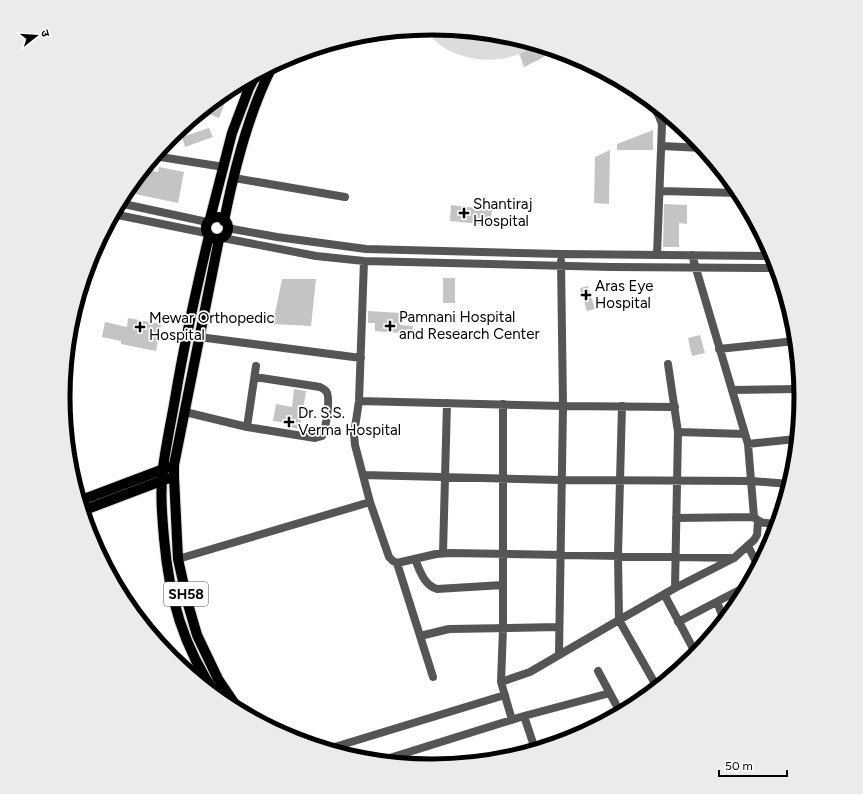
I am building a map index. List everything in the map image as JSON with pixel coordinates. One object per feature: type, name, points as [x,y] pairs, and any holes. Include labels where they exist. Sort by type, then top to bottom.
[{"type":"main road","points":[[85,499],[174,466],[221,239],[227,232],[226,224],[234,178],[248,129],[268,73]]},
{"type":"main road","points":[[221,239],[212,238],[208,235],[205,229],[209,221],[232,133],[252,82]]},
{"type":"main road","points":[[209,221],[218,217],[226,224]]},
{"type":"main road","points":[[163,469],[192,307],[208,235]]},
{"type":"main road","name":"SH58","points":[[174,466],[178,559],[188,604],[197,635],[218,679],[232,699]]},
{"type":"main road","name":"SH58","points":[[163,469],[162,513],[166,566],[178,619],[198,666],[208,681]]},
{"type":"main road","points":[[88,509],[174,477]]},
{"type":"street","points":[[657,255],[662,146],[662,124],[659,116]]},
{"type":"street","points":[[662,146],[694,148]]},
{"type":"street","points":[[160,157],[224,167]]},
{"type":"street","points":[[234,178],[345,197]]},
{"type":"street","points":[[660,191],[730,193]]},
{"type":"street","points":[[126,204],[209,221]]},
{"type":"street","points":[[119,215],[208,235]]},
{"type":"street","points":[[226,224],[277,237],[366,249],[561,254],[765,256]]},
{"type":"street","points":[[221,239],[316,256],[364,261],[695,268],[769,268]]},
{"type":"street","points":[[559,654],[563,406],[561,254]]},
{"type":"street","points":[[501,682],[530,672],[664,594],[734,558],[748,546],[757,535],[756,520],[753,511],[752,481],[748,444],[692,255]]},
{"type":"street","points":[[364,261],[359,401],[354,434],[355,445],[370,502],[389,557],[392,561],[397,563],[443,553],[734,558]]},
{"type":"street","points":[[200,337],[360,358]]},
{"type":"street","points":[[719,349],[789,342]]},
{"type":"street","points":[[668,364],[678,432],[675,588]]},
{"type":"street","points":[[248,427],[256,366]]},
{"type":"street","points":[[185,412],[248,427],[315,438],[322,436],[325,431],[328,398],[326,391],[320,387],[255,377]]},
{"type":"street","points":[[732,390],[794,389]]},
{"type":"street","points":[[359,401],[675,407]]},
{"type":"street","points":[[443,553],[447,403]]},
{"type":"street","points":[[503,404],[503,628],[501,682],[512,720]]},
{"type":"street","points":[[622,406],[618,556],[619,620],[654,682]]},
{"type":"street","points":[[678,432],[745,434]]},
{"type":"street","points":[[748,444],[791,440]]},
{"type":"street","points":[[363,475],[561,480],[752,481],[783,484]]},
{"type":"street","points":[[178,559],[370,502]]},
{"type":"street","points":[[676,518],[756,520],[771,522]]},
{"type":"street","points":[[748,546],[755,559]]},
{"type":"street","points":[[415,559],[430,587],[437,589],[503,585]]},
{"type":"street","points":[[397,563],[433,677]]},
{"type":"street","points":[[678,622],[736,592]]},
{"type":"street","points":[[664,594],[692,648]]},
{"type":"street","points":[[717,602],[721,613]]},
{"type":"street","points":[[420,636],[449,628],[559,627]]},
{"type":"street","points":[[598,671],[618,708]]},
{"type":"street","points":[[394,757],[524,716],[610,693]]},
{"type":"street","points":[[336,746],[505,695]]},
{"type":"street","points":[[524,716],[533,744]]},
{"type":"shaded area","points":[[430,35],[479,38],[525,47],[547,54],[524,67],[519,54],[499,59],[478,59],[457,54],[447,50]]},
{"type":"building","points":[[530,49],[547,54],[524,67],[520,54]]},
{"type":"building","points":[[227,98],[219,118],[209,114],[210,111]]},
{"type":"building","points":[[209,128],[213,137],[185,147],[182,137]]},
{"type":"building","points":[[653,130],[653,150],[617,150],[617,144]]},
{"type":"building","points":[[610,150],[609,204],[594,203],[595,157]]},
{"type":"building","points":[[159,167],[184,172],[178,203],[135,194],[136,189],[149,170],[158,172]]},
{"type":"building","points":[[664,204],[687,205],[687,224],[679,223],[679,247],[663,247]]},
{"type":"building","points":[[451,205],[492,210],[490,225],[450,221]]},
{"type":"building","points":[[443,278],[455,278],[455,303],[443,303]]},
{"type":"building","points":[[282,279],[316,279],[311,326],[273,324]]},
{"type":"building","points":[[588,286],[595,309],[587,311],[580,288]]},
{"type":"building","points":[[368,311],[401,313],[400,325],[413,326],[412,334],[375,331],[375,323],[368,323]]},
{"type":"building","points":[[128,318],[161,324],[156,351],[121,344],[121,341],[102,337],[105,322],[127,327]]},
{"type":"building","points":[[700,335],[705,353],[692,356],[688,338]]},
{"type":"building","points":[[294,389],[306,391],[300,429],[289,427],[289,423],[273,421],[276,404],[292,407]]},
{"type":"place","name":"Shantiraj Hospital","points":[[464,213]]},
{"type":"place","name":"Aras Eye Hospital","points":[[586,295]]},
{"type":"place","name":"Pamnani Hospital and Research Center","points":[[390,326]]},
{"type":"place","name":"Mewar Orthopedic Hospital","points":[[140,327]]},
{"type":"place","name":"Dr. S.S. Verma Hospital","points":[[289,422]]}]
